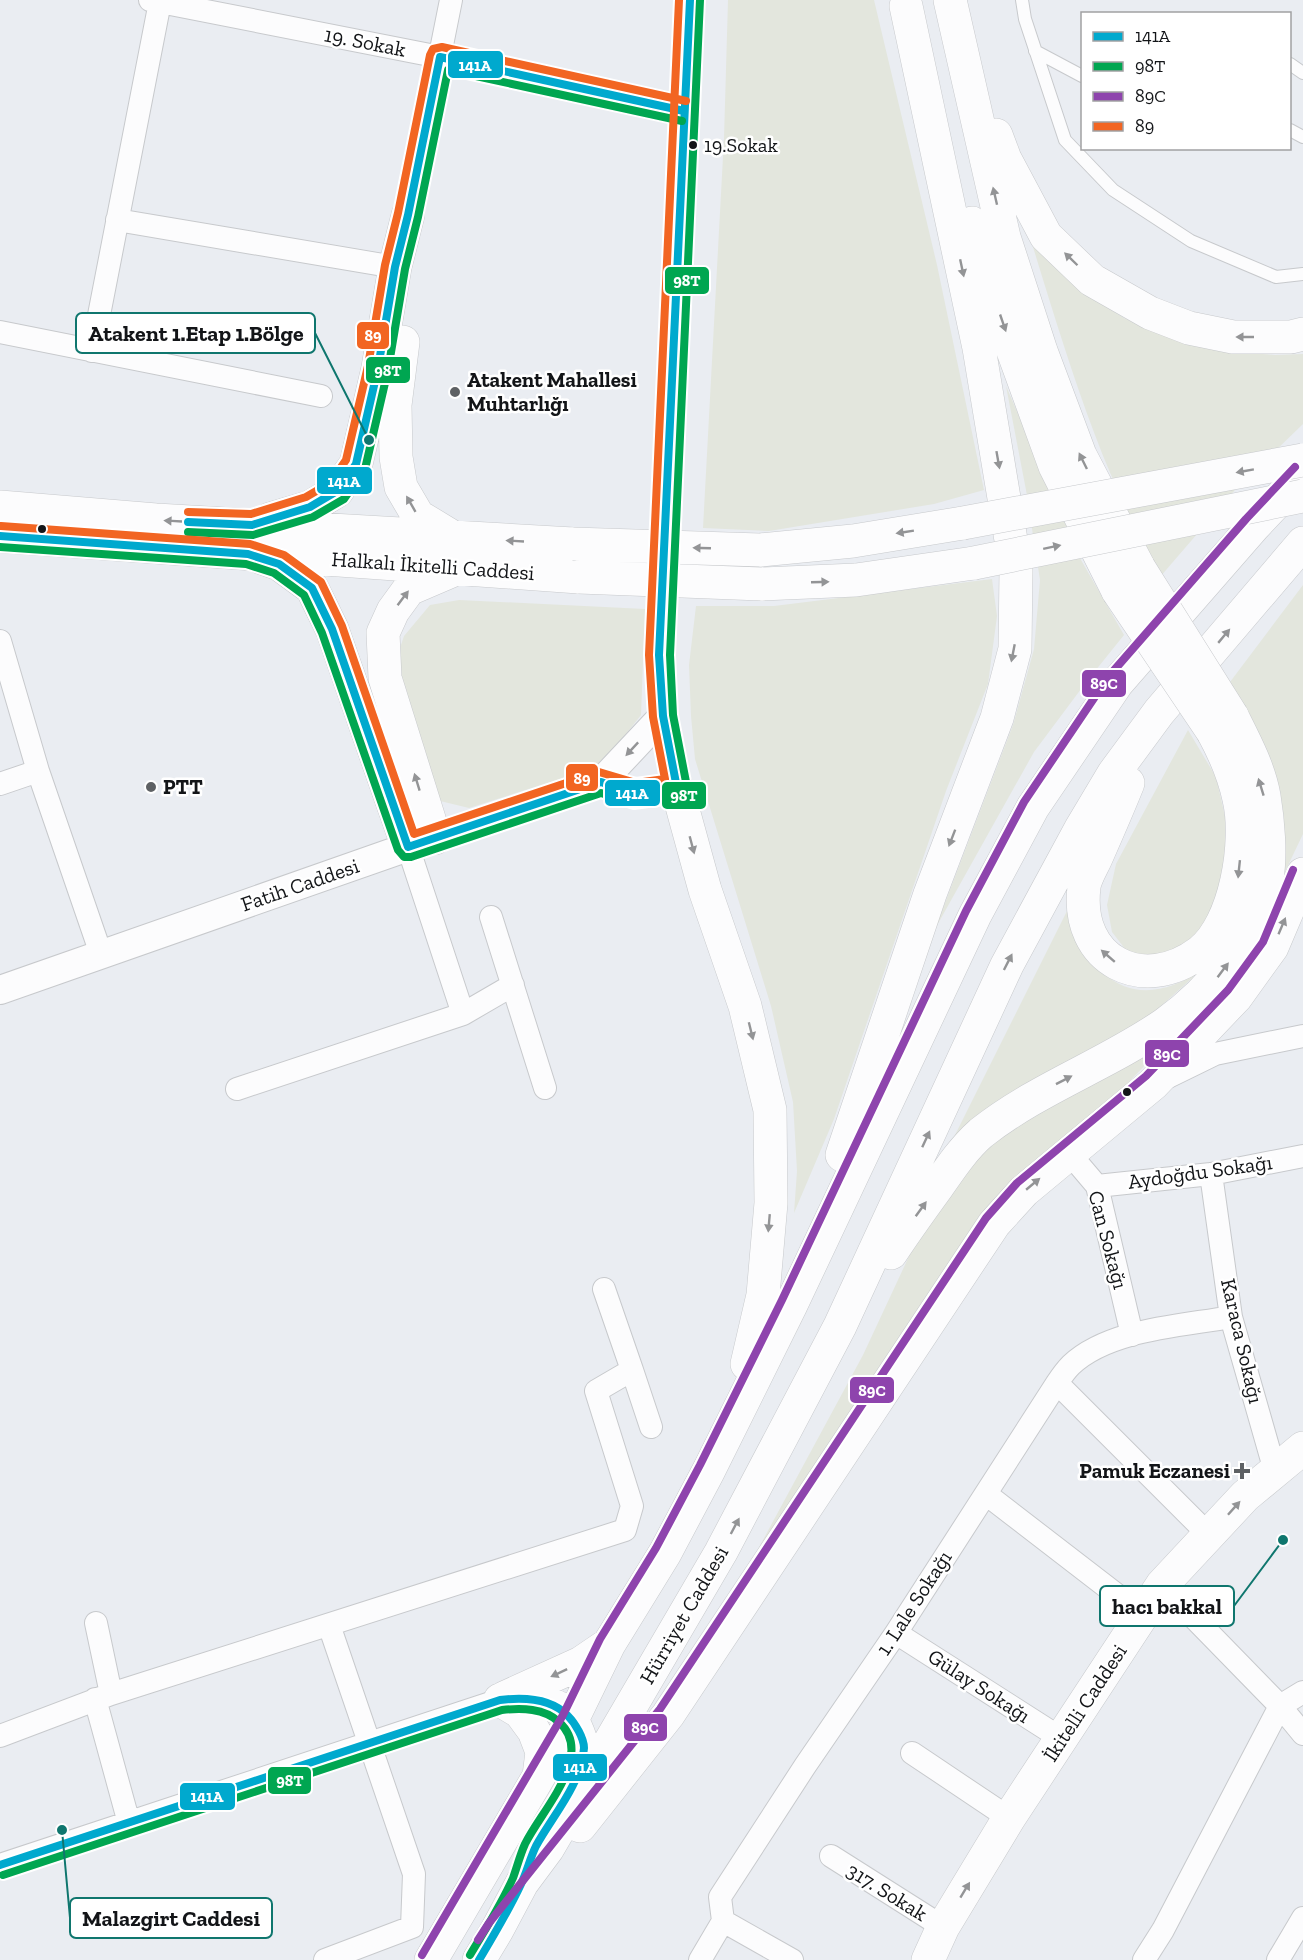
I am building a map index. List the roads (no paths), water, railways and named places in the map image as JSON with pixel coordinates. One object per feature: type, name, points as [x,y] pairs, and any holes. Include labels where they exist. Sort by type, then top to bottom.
[{"type":"main road","points":[[950,0],[1004,237],[1041,351],[1129,580]]},
{"type":"main road","points":[[840,1326],[962,1153],[980,1134],[1050,1088],[1111,1056],[1166,1023],[1216,980],[1244,941],[1257,914],[1268,878],[1268,840],[1264,795],[1250,753],[1223,724],[1055,466],[1001,318],[905,3]]},
{"type":"main road","points":[[790,1305],[930,894],[997,718],[1015,650],[1016,570],[979,348],[905,3]]},
{"type":"main road","points":[[961,45],[1005,159],[1046,236],[1092,280],[1150,313],[1189,328],[1233,337],[1291,337],[1303,334]]},
{"type":"main road","points":[[408,214],[395,267],[378,368],[356,464],[337,491],[250,539],[312,588],[332,629],[421,842]]},
{"type":"main road","points":[[408,214],[408,306],[395,405],[396,457],[401,487],[418,516],[457,554],[409,589],[393,611],[383,633],[385,678],[421,842]]},
{"type":"main road","name":"Halkalı İkitelli Caddesi","points":[[457,554],[573,544],[760,550],[853,541],[1303,460]]},
{"type":"main road","points":[[431,1960],[572,1720],[609,1644],[665,1553],[790,1305],[975,915],[1033,807],[1117,683],[1254,526],[1303,474]]},
{"type":"main road","name":"Halkalı İkitelli Caddesi","points":[[0,536],[29,540],[250,539],[457,554],[579,577],[761,584],[856,580],[974,563],[1303,496]]},
{"type":"main road","name":"Halkalı İkitelli Caddesi","points":[[0,507],[156,520],[250,539]]},
{"type":"main road","points":[[840,1326],[1007,965],[1080,830],[1114,773],[1159,712],[1303,543]]},
{"type":"main road","points":[[1159,712],[1084,886],[1084,916],[1092,938],[1108,959],[1127,968],[1152,972],[1175,967],[1202,951],[1221,926],[1238,886],[1242,842],[1240,802],[1229,762],[1223,724]]},
{"type":"main road","points":[[677,788],[705,890],[744,1006],[770,1110],[771,1203],[763,1294],[733,1421]]},
{"type":"main road","points":[[497,1930],[668,1715],[994,1224],[1024,1191],[1153,1084],[1236,997],[1272,947],[1302,881]]},
{"type":"main road","name":"Hürriyet Caddesi","points":[[479,1960],[522,1883],[548,1848],[722,1552],[840,1326]]},
{"type":"main road","name":"İkitelli Caddesi","points":[[928,1960],[943,1927],[1009,1818],[1162,1585],[1245,1496],[1303,1448]]},
{"type":"main road","points":[[500,1700],[581,1663],[609,1644]]},
{"type":"main road","points":[[500,1700],[530,1698],[557,1708],[572,1720],[584,1747],[575,1781],[535,1848],[522,1883]]},
{"type":"main road","points":[[500,1700],[520,1712],[534,1731],[542,1752],[539,1776]]},
{"type":"street","points":[[408,214],[451,0]]},
{"type":"street","points":[[663,716],[601,782],[635,795],[677,788],[663,716],[659,655],[690,0]]},
{"type":"street","points":[[92,351],[155,1]]},
{"type":"street","name":"19. Sokak","points":[[155,1],[440,57],[684,111]]},
{"type":"street","points":[[117,220],[395,267]]},
{"type":"street","points":[[0,332],[321,396]]},
{"type":"street","points":[[0,641],[38,771],[101,954]]},
{"type":"street","points":[[0,784],[38,771]]},
{"type":"street","name":"Fatih Caddesi","points":[[0,990],[421,842],[601,782]]},
{"type":"street","points":[[421,842],[463,1014]]},
{"type":"street","points":[[491,917],[545,1088]]},
{"type":"street","points":[[237,1089],[463,1014],[513,984]]},
{"type":"street","points":[[1153,1084],[1215,1054],[1303,1036]]},
{"type":"street","name":"Can Sokağı","points":[[1069,1154],[1096,1186],[1132,1335]]},
{"type":"street","name":"Aydoğdu Sokağı","points":[[1096,1186],[1211,1174],[1303,1156]]},
{"type":"street","name":"Karaca Sokağı","points":[[1211,1174],[1231,1317],[1275,1471]]},
{"type":"street","points":[[604,1289],[651,1427]]},
{"type":"street","name":"1. Lale Sokağı","points":[[723,1921],[720,1897],[805,1766],[896,1633],[1057,1383],[1072,1365],[1099,1347],[1132,1335],[1231,1317]]},
{"type":"street","points":[[0,1736],[103,1696],[625,1530],[632,1506],[596,1391],[632,1370]]},
{"type":"street","points":[[1057,1383],[1209,1535]]},
{"type":"street","points":[[986,1494],[1143,1615]]},
{"type":"street","points":[[1162,1585],[1280,1706],[1303,1734]]},
{"type":"street","points":[[96,1623],[103,1696],[129,1823]]},
{"type":"street","points":[[325,1960],[412,1927],[414,1874],[329,1625]]},
{"type":"street","name":"Gülay Sokağı","points":[[896,1633],[1062,1739]]},
{"type":"street","points":[[1144,1960],[1164,1930],[1280,1706],[1303,1692]]},
{"type":"street","points":[[0,1865],[500,1700]]},
{"type":"street","points":[[912,1753],[1009,1818]]},
{"type":"street","name":"317. Sokak","points":[[831,1856],[943,1927]]},
{"type":"street","points":[[1278,1960],[1303,1918]]},
{"type":"street","points":[[700,1960],[723,1921],[792,1960]]},
{"type":"lane","points":[[1022,0],[1025,19],[1065,140],[1087,154],[1113,190],[1191,241],[1276,277],[1303,274]]},
{"type":"lane","points":[[1035,51],[1081,75]]},
{"type":"place","name":"19.Sokak","points":[[693,145]]},
{"type":"place","name":"Atakent Mahallesi Muhtarlığı","points":[[455,392]]},
{"type":"place","name":"Atakent 1.Etap 1.Bölge","points":[[369,440]]},
{"type":"place","name":"PTT","points":[[151,787]]},
{"type":"place","name":"Pamuk Eczanesi","points":[[1242,1471]]},
{"type":"place","name":"hacı bakkal","points":[[1283,1540]]},
{"type":"place","name":"Malazgirt Caddesi","points":[[62,1830]]}]
